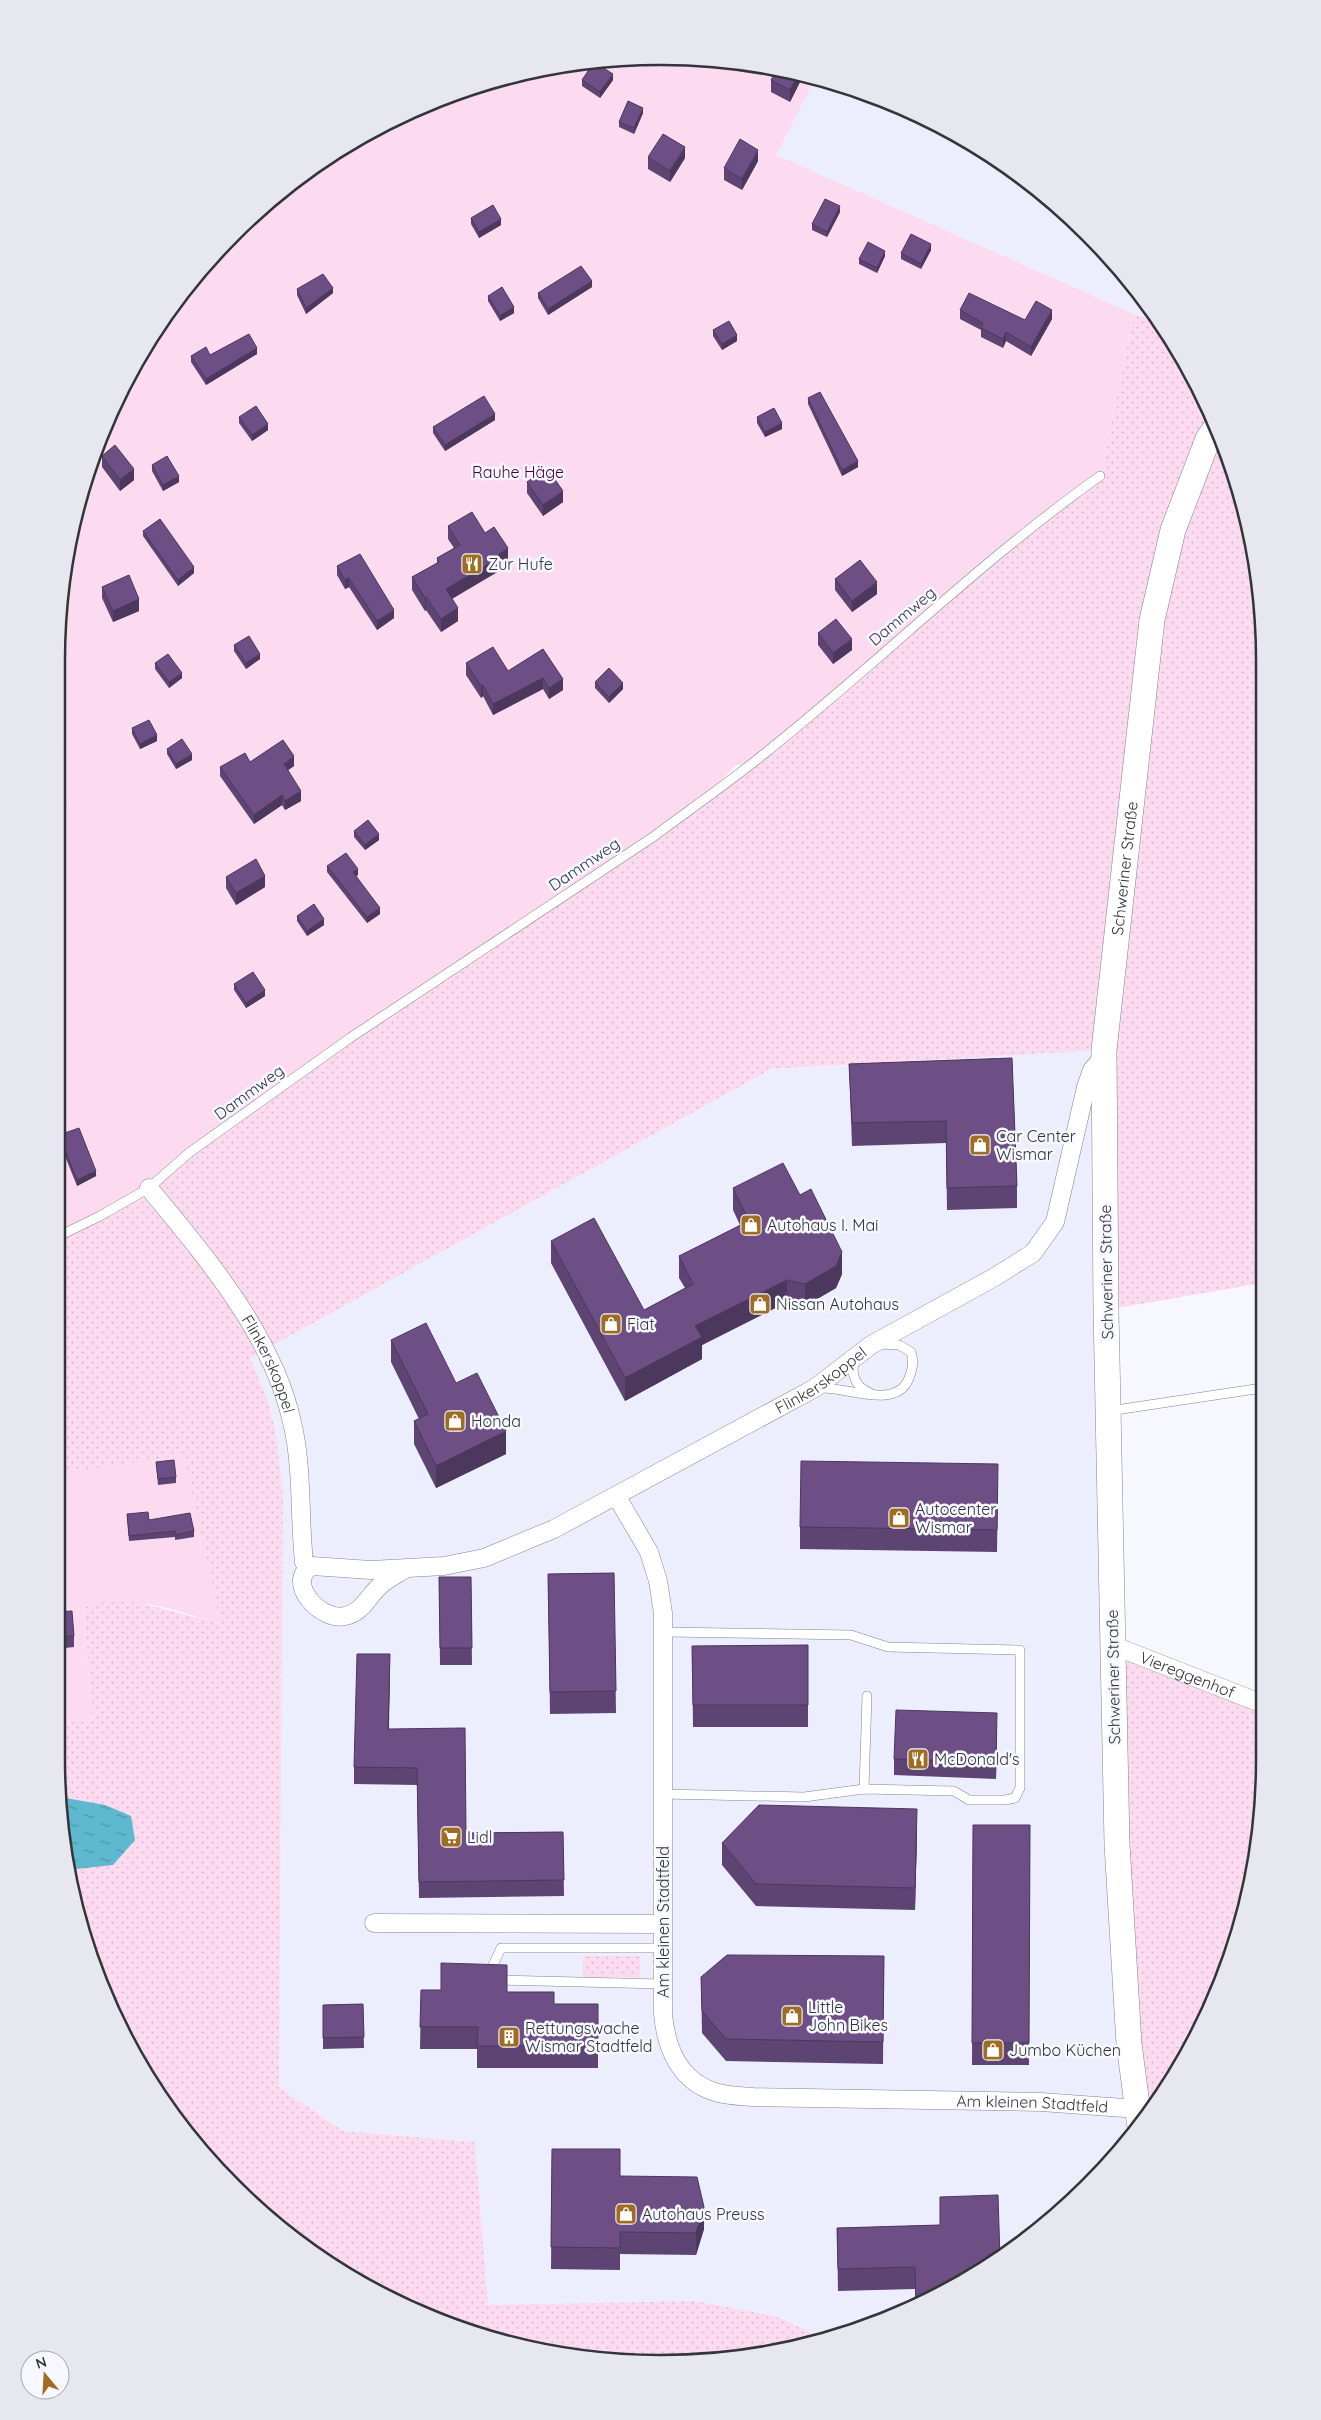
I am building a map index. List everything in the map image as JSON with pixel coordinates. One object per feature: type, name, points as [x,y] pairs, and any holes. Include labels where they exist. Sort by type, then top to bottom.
[{"type":"main road","name":"Schweriner Straße","points":[[1140,2112],[1129,2044],[1118,1854],[1112,1645],[1104,1056],[1152,620],[1173,530],[1211,433]]},
{"type":"street","name":"Flinkerskoppel","points":[[149,1188],[214,1269],[245,1317],[274,1369],[286,1398],[298,1458],[304,1562],[312,1566],[372,1570],[444,1566],[484,1558],[554,1529],[617,1497],[815,1388],[871,1345],[1033,1253],[1055,1222],[1086,1087],[1092,1070],[1104,1056]]},
{"type":"street","name":"Am kleinen Stadtfeld","points":[[617,1497],[649,1552],[658,1581],[664,1632],[662,1984],[663,2014],[669,2048],[675,2060],[687,2074],[713,2092],[753,2097],[1041,2102],[1138,2115]]},
{"type":"street","name":"Flinkerskoppel","points":[[312,1566],[304,1570],[302,1576],[304,1593],[316,1607],[333,1616],[344,1617],[357,1612],[366,1604],[381,1584],[406,1568]]},
{"type":"street","name":"Viereggenhof","points":[[1112,1645],[1256,1701]]},
{"type":"street","points":[[374,1923],[662,1924]]},
{"type":"lane","name":"Dammweg","points":[[65,1233],[149,1188],[190,1152],[350,1038],[653,837],[751,764],[1042,517],[1100,476]]},
{"type":"lane","points":[[815,1388],[839,1388],[876,1395],[888,1395],[904,1386],[913,1362],[911,1352],[905,1347],[893,1344],[871,1345]]},
{"type":"lane","points":[[856,1356],[853,1371],[858,1386],[876,1395]]},
{"type":"lane","points":[[1109,1412],[1256,1389]]},
{"type":"lane","points":[[663,1794],[804,1797],[864,1788],[954,1791],[969,1800],[992,1801],[1014,1798],[1020,1788],[1020,1650],[888,1647],[868,1639],[846,1635],[664,1632]]},
{"type":"lane","points":[[864,1788],[867,1696]]},
{"type":"lane","points":[[662,1948],[501,1948],[486,1980],[662,1984]]},
{"type":"shaded area","points":[[812,84],[888,110],[924,126],[958,145],[991,165],[1023,188],[1082,239],[1133,298],[1148,319],[1134,314],[775,155]]},
{"type":"shaded area","points":[[1104,1050],[1129,2044],[1127,2129],[1082,2181],[1023,2232],[991,2255],[924,2294],[888,2310],[816,2335],[775,2316],[696,2301],[488,2305],[475,2142],[343,2131],[279,2087],[283,1495],[276,1433],[267,1398],[250,1358],[763,1070]]},
{"type":"green space","name":"Rauhe Häge","points":[[622,66],[699,66],[738,70],[777,76],[812,84],[776,155],[1134,314],[1100,476],[751,764],[736,765],[699,803],[190,1152],[149,1188],[65,1233],[65,660],[70,583],[76,544],[85,506],[110,433],[126,397],[165,330],[188,298],[239,239],[268,213],[330,165],[397,126],[433,110],[506,85],[544,76]]},
{"type":"green space","points":[[1134,314],[1148,319],[1156,330],[1195,397],[1211,433],[1236,506],[1245,544],[1251,583],[1256,660],[1256,1284],[1106,1310],[1104,1050],[771,1069],[250,1358],[267,1398],[276,1433],[283,1495],[279,2087],[343,2131],[475,2142],[488,2305],[696,2301],[775,2316],[816,2335],[777,2344],[699,2354],[622,2354],[544,2344],[506,2335],[469,2323],[397,2294],[330,2255],[298,2232],[239,2181],[188,2122],[165,2090],[126,2023],[110,1987],[85,1914],[76,1876],[66,1798],[65,1723],[93,1721],[83,1606],[103,1601],[133,1601],[221,1624],[65,1480],[65,1232],[190,1152],[699,803],[1100,476]]},
{"type":"green space","points":[[184,1455],[221,1624],[136,1602],[102,1603],[83,1606],[93,1721],[65,1723],[65,1473]]},
{"type":"green space","points":[[1119,1650],[1256,1701],[1255,1798],[1245,1876],[1236,1914],[1211,1987],[1195,2023],[1156,2090],[1128,2128]]},
{"type":"green space","points":[[583,1956],[640,1956],[640,1977],[583,1977]]},
{"type":"water","points":[[66,1798],[105,1805],[131,1816],[135,1840],[113,1865],[75,1869]]},
{"type":"building","points":[[603,68],[613,74],[600,92],[582,80],[589,69]]},
{"type":"building","points":[[774,75],[795,80],[790,90],[771,80]]},
{"type":"building","points":[[628,101],[643,108],[634,128],[619,122]]},
{"type":"building","points":[[663,134],[685,147],[670,171],[648,157]]},
{"type":"building","points":[[740,139],[758,150],[742,179],[724,168]]},
{"type":"building","points":[[825,199],[840,206],[827,232],[812,224]]},
{"type":"building","points":[[493,205],[501,219],[479,232],[471,218]]},
{"type":"building","points":[[911,234],[931,244],[921,264],[901,253]]},
{"type":"building","points":[[868,242],[885,251],[877,268],[859,259]]},
{"type":"building","points":[[581,266],[592,281],[548,309],[538,293]]},
{"type":"building","points":[[323,274],[333,288],[306,308],[297,289]]},
{"type":"building","points":[[502,287],[514,307],[500,316],[488,296]]},
{"type":"building","points":[[969,293],[1025,320],[1036,301],[1052,310],[1031,347],[1006,332],[1003,339],[981,328],[983,323],[960,310]]},
{"type":"building","points":[[729,321],[737,335],[722,344],[713,330]]},
{"type":"building","points":[[249,334],[257,348],[206,379],[191,356],[206,347],[210,355]]},
{"type":"building","points":[[820,392],[858,461],[842,470],[808,398]]},
{"type":"building","points":[[484,396],[495,414],[445,445],[433,427]]},
{"type":"building","points":[[256,406],[268,424],[252,435],[239,417]]},
{"type":"building","points":[[774,408],[782,423],[765,432],[757,417]]},
{"type":"building","points":[[115,445],[134,469],[120,480],[102,456]]},
{"type":"building","points":[[167,456],[179,476],[163,485],[152,465]]},
{"type":"building","points":[[547,468],[563,491],[543,505],[527,482]]},
{"type":"building","points":[[472,512],[485,533],[494,527],[508,548],[498,555],[499,558],[446,589],[458,608],[441,619],[412,577],[439,562],[437,558],[460,545],[448,526]]},
{"type":"building","points":[[160,519],[194,567],[178,580],[143,531]]},
{"type":"building","points":[[360,554],[394,610],[377,621],[349,578],[345,580],[337,566]]},
{"type":"building","points":[[860,560],[877,582],[852,601],[835,579]]},
{"type":"building","points":[[129,575],[139,599],[113,611],[102,587]]},
{"type":"building","points":[[836,619],[852,639],[833,653],[818,633]]},
{"type":"building","points":[[249,636],[260,654],[246,663],[234,645]]},
{"type":"building","points":[[493,647],[508,671],[543,649],[563,679],[549,688],[543,678],[493,704],[483,685],[481,686],[466,663]]},
{"type":"building","points":[[168,654],[182,673],[169,682],[155,663]]},
{"type":"building","points":[[609,668],[623,683],[609,697],[595,682]]},
{"type":"building","points":[[149,720],[157,735],[140,744],[132,728]]},
{"type":"building","points":[[182,739],[192,754],[176,764],[167,749]]},
{"type":"building","points":[[283,740],[294,756],[284,764],[301,791],[285,801],[282,795],[254,815],[220,767],[245,753],[250,762]]},
{"type":"building","points":[[368,820],[379,834],[365,845],[354,831]]},
{"type":"building","points":[[346,853],[358,869],[353,872],[380,908],[367,917],[327,866]]},
{"type":"building","points":[[256,859],[265,876],[236,893],[226,877]]},
{"type":"building","points":[[314,904],[324,919],[307,931],[297,916]]},
{"type":"building","points":[[253,972],[265,990],[246,1003],[234,984]]},
{"type":"building","name":"Car Center Wismar","points":[[1012,1058],[1017,1186],[947,1188],[946,1121],[852,1123],[849,1064]]},
{"type":"building","points":[[79,1128],[96,1171],[77,1180],[65,1150],[65,1133]]},
{"type":"building","points":[[783,1163],[800,1195],[811,1189],[842,1252],[836,1266],[805,1284],[787,1280],[695,1326],[702,1337],[625,1378],[551,1241],[594,1218],[644,1310],[693,1284],[679,1256],[749,1221],[733,1188]]},
{"type":"building","name":"Honda","points":[[426,1323],[456,1383],[477,1373],[506,1431],[436,1466],[414,1421],[428,1414],[391,1340]]},
{"type":"building","points":[[174,1460],[176,1477],[158,1479],[156,1462]]},
{"type":"building","name":"Autocenter Wismar","points":[[801,1461],[998,1464],[997,1530],[800,1527]]},
{"type":"building","points":[[148,1512],[149,1520],[190,1513],[194,1531],[175,1535],[175,1531],[129,1536],[127,1514]]},
{"type":"building","points":[[614,1573],[616,1691],[550,1692],[548,1574]]},
{"type":"building","points":[[439,1577],[471,1577],[472,1648],[440,1648]]},
{"type":"building","points":[[65,1611],[72,1611],[74,1636],[65,1636]]},
{"type":"building","points":[[808,1645],[808,1705],[693,1705],[692,1646]]},
{"type":"building","points":[[357,1654],[390,1654],[388,1729],[465,1728],[466,1833],[563,1832],[564,1880],[419,1882],[417,1768],[354,1767]]},
{"type":"building","points":[[896,1710],[997,1713],[996,1762],[894,1759]]},
{"type":"building","points":[[759,1805],[917,1809],[915,1888],[756,1884],[722,1843]]},
{"type":"building","points":[[973,1825],[1030,1825],[1029,2043],[972,2043]]},
{"type":"building","name":"Little John Bikes","points":[[727,1955],[884,1956],[883,2042],[726,2039],[702,2011],[701,1977]]},
{"type":"building","name":"Rettungswache Wismar Stadtfeld","points":[[441,1963],[507,1965],[507,1992],[554,1992],[554,2004],[598,2004],[598,2046],[477,2046],[478,2027],[420,2027],[421,1990],[441,1990]]},
{"type":"building","points":[[363,2004],[364,2037],[323,2038],[323,2005]]},
{"type":"building","name":"Autohaus Preuss","points":[[552,2149],[620,2149],[620,2176],[697,2177],[704,2207],[696,2233],[620,2232],[620,2248],[551,2247]]},
{"type":"building","points":[[998,2195],[1000,2249],[958,2275],[916,2298],[915,2267],[838,2269],[837,2228],[940,2225],[940,2197]]},
{"type":"place","name":"Zur Hufe","points":[[472,564]]},
{"type":"place","name":"Car Center Wismar","points":[[980,1145]]},
{"type":"place","name":"Autohaus I. Mai","points":[[751,1225]]},
{"type":"place","name":"Nissan Autohaus","points":[[760,1304]]},
{"type":"place","name":"Fiat","points":[[611,1324]]},
{"type":"place","name":"Honda","points":[[455,1421]]},
{"type":"place","name":"Autocenter Wismar","points":[[899,1518]]},
{"type":"place","name":"McDonald's","points":[[918,1759]]},
{"type":"place","name":"Lidl","points":[[451,1837]]},
{"type":"place","name":"Little John Bikes","points":[[792,2016]]},
{"type":"place","name":"Rettungswache Wismar Stadtfeld","points":[[509,2037]]},
{"type":"place","name":"Jumbo Küchen","points":[[993,2050]]},
{"type":"place","name":"Autohaus Preuss","points":[[626,2214]]}]
